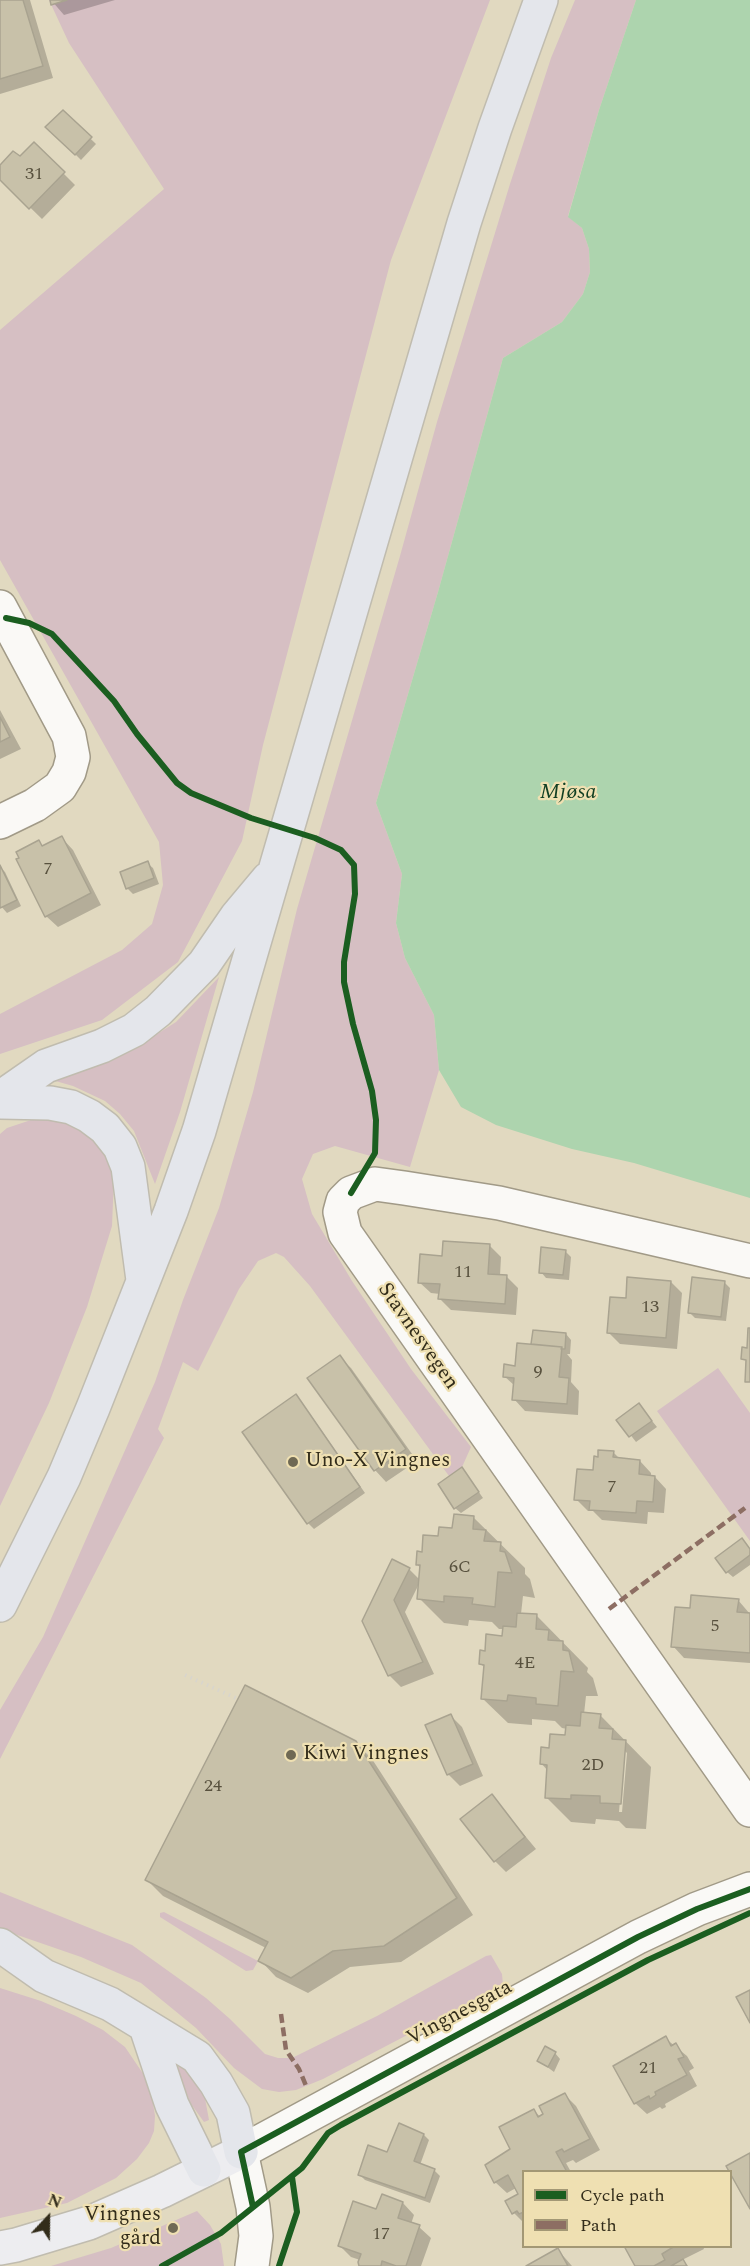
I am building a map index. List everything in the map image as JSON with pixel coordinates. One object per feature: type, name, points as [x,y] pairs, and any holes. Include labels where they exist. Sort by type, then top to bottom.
[{"type":"highway","points":[[0,1605],[64,1477],[144,1283],[199,1131],[464,223],[541,0]]},
{"type":"highway","points":[[0,1098],[46,1066],[102,1046],[134,1030],[158,1011],[204,964],[237,916],[275,870]]},
{"type":"highway","points":[[0,1102],[50,1102],[71,1107],[89,1116],[105,1128],[120,1147],[128,1167],[144,1283]]},
{"type":"highway","points":[[0,1945],[44,1976],[110,2004],[197,2057],[234,2113],[241,2152]]},
{"type":"highway","points":[[0,1973],[44,1976]]},
{"type":"highway","points":[[146,2027],[172,2104],[204,2170]]},
{"type":"main road","name":"Vingnesgata","points":[[0,2248],[89,2223],[162,2191],[241,2152]]},
{"type":"street","points":[[0,607],[69,736],[72,757],[69,772],[60,787],[35,805],[0,822]]},
{"type":"street","name":"Stavnesvegen","points":[[750,1261],[499,1203],[375,1184],[351,1193],[344,1201],[340,1212],[345,1233],[750,1810]]},
{"type":"street","name":"Vingnesgata","points":[[241,2152],[638,1937],[697,1909],[750,1889]]},
{"type":"street","points":[[241,2152],[256,2236],[252,2266]]},
{"type":"path","points":[[185,1674],[238,1699]]},
{"type":"path","points":[[292,2176],[294,2188]]},
{"type":"shaded area","points":[[49,0],[490,0],[391,260],[263,745],[242,841],[178,962],[102,1020],[0,1054],[0,1014],[122,950],[152,924],[163,885],[159,842],[0,560],[0,330],[164,189],[69,43]]},
{"type":"shaded area","points":[[575,0],[636,0],[599,110],[568,216],[582,228],[589,249],[590,272],[583,294],[562,322],[503,358],[376,803],[402,874],[396,923],[405,958],[434,1015],[439,1070],[410,1167],[335,1146],[313,1154],[302,1179],[312,1214],[352,1281],[411,1369],[471,1447],[462,1467],[449,1476],[310,1286],[284,1257],[276,1253],[258,1261],[239,1289],[198,1371],[183,1362],[158,1429],[164,1438],[0,1759],[0,1710],[43,1637],[155,1382],[183,1300],[219,1208],[253,1092],[297,909],[437,422],[551,58]]},
{"type":"shaded area","points":[[219,977],[180,1112],[155,1184],[134,1131],[120,1114],[105,1101],[73,1086],[52,1080],[143,1043],[176,1022]]},
{"type":"shaded area","points":[[53,1116],[76,1122],[105,1151],[114,1177],[112,1226],[87,1307],[49,1403],[0,1506],[0,1134],[7,1128]]},
{"type":"shaded area","points":[[718,1368],[750,1413],[750,1541],[657,1411]]},
{"type":"shaded area","points":[[0,1892],[132,1945],[206,1998],[265,2054],[278,2058],[292,2058],[377,2016],[486,1956],[491,1955],[502,1974],[503,1985],[323,2079],[296,2090],[279,2092],[262,2089],[234,2068],[196,2028],[141,1983],[81,1957],[0,1929]]},
{"type":"shaded area","points":[[164,1912],[258,1961],[253,1970],[246,1971],[160,1917],[160,1913]]},
{"type":"shaded area","points":[[0,1988],[41,2001],[76,2016],[103,2030],[125,2047],[150,2084],[155,2116],[154,2131],[149,2143],[137,2159],[116,2178],[67,2203],[0,2218]]},
{"type":"shaded area","points":[[183,2061],[204,2093],[209,2120],[204,2122],[191,2104],[182,2082],[178,2068]]},
{"type":"shaded area","points":[[197,2211],[210,2225],[221,2244],[224,2266],[51,2266],[111,2248]]},
{"type":"water","name":"Mjøsa","points":[[636,0],[750,0],[750,1198],[634,1163],[572,1149],[496,1125],[461,1107],[439,1070],[434,1015],[405,958],[396,923],[402,874],[376,803],[503,358],[562,322],[583,294],[590,272],[589,249],[582,228],[568,217],[599,110]]},
{"type":"building","points":[[0,0],[23,0],[43,66],[0,79]]},
{"type":"building","points":[[50,0],[67,0],[51,5]]},
{"type":"building","points":[[63,110],[92,137],[75,155],[45,127]]},
{"type":"building","points":[[34,142],[65,172],[29,209],[0,180],[0,165],[13,151],[20,156]]},
{"type":"building","points":[[0,717],[10,737],[0,742]]},
{"type":"building","points":[[62,836],[91,893],[45,917],[16,859],[19,858],[16,852],[39,840],[42,846]]},
{"type":"building","points":[[148,861],[154,878],[126,889],[120,872]]},
{"type":"building","points":[[0,865],[17,900],[0,908]]},
{"type":"building","points":[[443,1241],[490,1244],[488,1274],[507,1275],[505,1304],[438,1299],[440,1284],[418,1283],[420,1254],[442,1256]]},
{"type":"building","points":[[541,1247],[566,1250],[563,1275],[539,1273]]},
{"type":"building","points":[[627,1277],[671,1281],[666,1338],[607,1333],[610,1297],[626,1298]]},
{"type":"building","points":[[692,1277],[725,1281],[721,1317],[688,1313]]},
{"type":"building","points":[[748,1328],[750,1328],[750,1382],[745,1382],[746,1360],[741,1359],[742,1347],[747,1348]]},
{"type":"building","points":[[533,1330],[566,1333],[565,1349],[531,1344]]},
{"type":"building","points":[[517,1343],[562,1347],[559,1377],[569,1378],[567,1404],[512,1400],[514,1378],[503,1377],[504,1364],[515,1366]]},
{"type":"building","points":[[340,1355],[406,1449],[374,1471],[307,1378]]},
{"type":"building","points":[[296,1394],[360,1487],[307,1524],[242,1432]]},
{"type":"building","points":[[639,1403],[652,1421],[629,1437],[616,1420]]},
{"type":"building","points":[[598,1450],[614,1451],[613,1457],[640,1460],[639,1474],[655,1476],[653,1502],[637,1501],[636,1513],[589,1510],[590,1501],[574,1500],[577,1469],[593,1470],[594,1456],[598,1457]]},
{"type":"building","points":[[462,1467],[479,1492],[454,1509],[438,1484]]},
{"type":"building","points":[[454,1514],[474,1516],[473,1529],[486,1530],[484,1541],[501,1542],[500,1551],[505,1552],[512,1573],[498,1572],[495,1607],[472,1604],[473,1598],[444,1596],[444,1602],[417,1599],[420,1565],[416,1565],[417,1551],[422,1552],[423,1535],[438,1536],[439,1527],[452,1528]]},
{"type":"building","points":[[742,1538],[750,1549],[750,1555],[726,1573],[715,1558]]},
{"type":"building","points":[[392,1559],[410,1568],[394,1600],[423,1662],[388,1676],[362,1621]]},
{"type":"building","points":[[691,1595],[739,1599],[737,1612],[750,1613],[750,1653],[671,1647],[675,1607],[690,1608]]},
{"type":"building","points":[[517,1613],[537,1614],[536,1629],[549,1630],[548,1640],[563,1641],[563,1650],[569,1651],[574,1672],[561,1671],[558,1706],[536,1704],[536,1698],[508,1695],[507,1701],[481,1699],[484,1665],[479,1664],[480,1650],[485,1651],[486,1634],[502,1636],[503,1626],[516,1627]]},
{"type":"building","points":[[245,1685],[356,1741],[457,1898],[384,1946],[333,1951],[291,1978],[258,1961],[268,1942],[145,1880]]},
{"type":"building","points":[[581,1712],[601,1714],[599,1728],[613,1729],[612,1739],[626,1740],[621,1804],[600,1803],[600,1796],[571,1795],[571,1799],[545,1798],[547,1765],[540,1764],[541,1747],[549,1748],[550,1734],[565,1735],[566,1725],[580,1726]]},
{"type":"building","points":[[451,1714],[473,1764],[447,1775],[425,1725]]},
{"type":"building","points":[[492,1794],[525,1837],[494,1862],[460,1819]]},
{"type":"building","points":[[750,1990],[750,2023],[736,1997]]},
{"type":"building","points":[[666,2036],[671,2046],[676,2043],[684,2057],[678,2059],[687,2075],[655,2092],[656,2095],[650,2099],[649,2096],[634,2104],[613,2066]]},
{"type":"building","points":[[545,2046],[556,2052],[548,2067],[537,2061]]},
{"type":"building","points":[[565,2093],[590,2139],[564,2152],[562,2149],[556,2152],[566,2170],[522,2170],[522,2213],[519,2214],[517,2211],[512,2214],[505,2201],[518,2194],[508,2175],[494,2183],[485,2165],[510,2149],[499,2127],[534,2109],[538,2117],[543,2114],[539,2106]]},
{"type":"building","points":[[399,2123],[424,2134],[414,2161],[435,2169],[425,2198],[358,2175],[368,2145],[387,2152]]},
{"type":"building","points":[[750,2153],[750,2209],[732,2177],[732,2170],[728,2170],[726,2166]]},
{"type":"building","points":[[382,2194],[403,2202],[398,2218],[420,2225],[406,2266],[396,2266],[382,2261],[381,2266],[359,2266],[361,2254],[338,2246],[353,2201],[376,2209]]},
{"type":"building","points":[[558,2248],[568,2266],[526,2266]]},
{"type":"building","points":[[625,2248],[672,2248],[662,2254],[665,2260],[654,2266],[635,2266]]},
{"type":"building","points":[[683,2259],[687,2266],[671,2266]]},
{"type":"marked path","points":[[609,1609],[745,1508]]},
{"type":"marked path","points":[[281,2014],[286,2050],[299,2069],[307,2088]]},
{"type":"cycle path","points":[[6,618],[29,623],[52,634],[114,701],[137,734],[177,783],[191,793],[251,818],[315,838],[341,850],[354,865],[355,894],[344,962],[344,982],[372,1091],[376,1120],[375,1153],[351,1193]]},
{"type":"cycle path","points":[[253,2207],[241,2152],[638,1937],[697,1909],[750,1889]]},
{"type":"cycle path","points":[[162,2266],[221,2233],[302,2168],[328,2133],[341,2125],[648,1960],[750,1913]]},
{"type":"cycle path","points":[[279,2266],[297,2212],[292,2177]]},
{"type":"place","name":"Uno-X Vingnes","points":[[293,1462]]},
{"type":"place","name":"Kiwi Vingnes","points":[[291,1755]]},
{"type":"place","name":"Vingnes gård","points":[[173,2228]]}]
